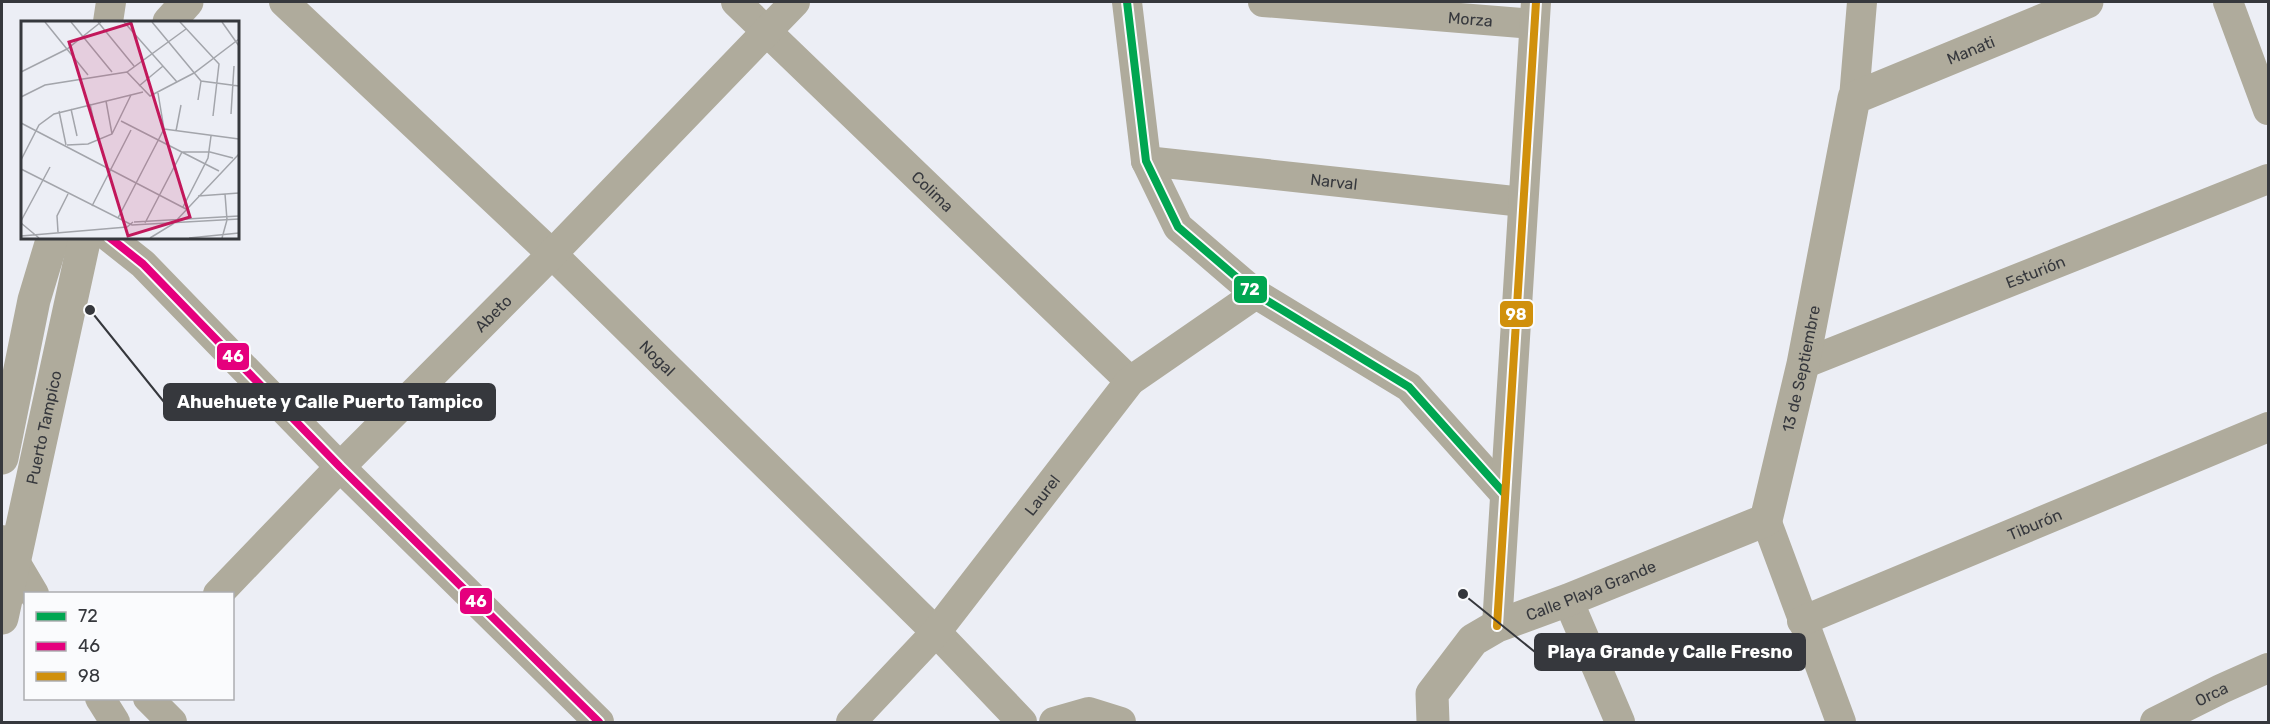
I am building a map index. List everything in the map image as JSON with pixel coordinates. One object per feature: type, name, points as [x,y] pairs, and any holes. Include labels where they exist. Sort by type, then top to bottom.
[{"type":"street","points":[[108,21],[111,2]]},
{"type":"street","points":[[170,21],[187,2]]},
{"type":"street","name":"Nogal","points":[[284,2],[552,254],[936,632],[1022,723]]},
{"type":"street","name":"Colima","points":[[736,2],[1130,381]]},
{"type":"street","name":"Abeto","points":[[221,592],[340,467],[552,254],[795,2]]},
{"type":"street","points":[[1127,2],[1146,161],[1178,227],[1256,294],[1409,387],[1504,493]]},
{"type":"street","name":"Morza","points":[[1263,2],[1535,13]]},
{"type":"street","name":"13 de Septiembre","points":[[1766,519],[1803,364],[1854,98],[1862,2]]},
{"type":"street","name":"Manati","points":[[1854,98],[2087,2]]},
{"type":"street","points":[[2228,2],[2268,110]]},
{"type":"street","points":[[1497,626],[1535,13]]},
{"type":"street","name":"Narval","points":[[1146,161],[1523,202]]},
{"type":"street","name":"Esturión","points":[[1803,364],[2268,179]]},
{"type":"street","name":"Puerto Tampico","points":[[2,458],[34,300],[52,238]]},
{"type":"street","name":"Puerto Tampico","points":[[2,618],[8,551],[85,238]]},
{"type":"street","points":[[110,238],[143,264],[340,467],[599,723]]},
{"type":"street","name":"Laurel","points":[[851,723],[936,632],[1130,381],[1256,294]]},
{"type":"street","name":"Tiburón","points":[[1802,621],[2268,427]]},
{"type":"street","points":[[1766,519],[1841,723]]},
{"type":"street","name":"Calle Playa Grande","points":[[1433,723],[1432,694],[1473,640],[1497,626],[1569,600],[1766,519]]},
{"type":"street","points":[[8,551],[33,592]]},
{"type":"street","points":[[1569,600],[1620,723]]},
{"type":"street","name":"Orca","points":[[2155,723],[2268,668]]},
{"type":"street","points":[[149,700],[171,723]]},
{"type":"street","points":[[1054,723],[1089,712],[1120,723]]},
{"type":"transit line","name":"72","points":[[1127,2],[1146,161],[1178,227],[1256,294],[1409,387],[1504,493]]},
{"type":"transit line","name":"98","points":[[1497,626],[1536,2]]},
{"type":"transit line","name":"46","points":[[110,238],[143,264],[340,467],[599,722]]},
{"type":"place","name":"Ahuehuete y Calle Puerto Tampico","points":[[90,310]]},
{"type":"place","name":"Playa Grande y Calle Fresno","points":[[1463,594]]}]
